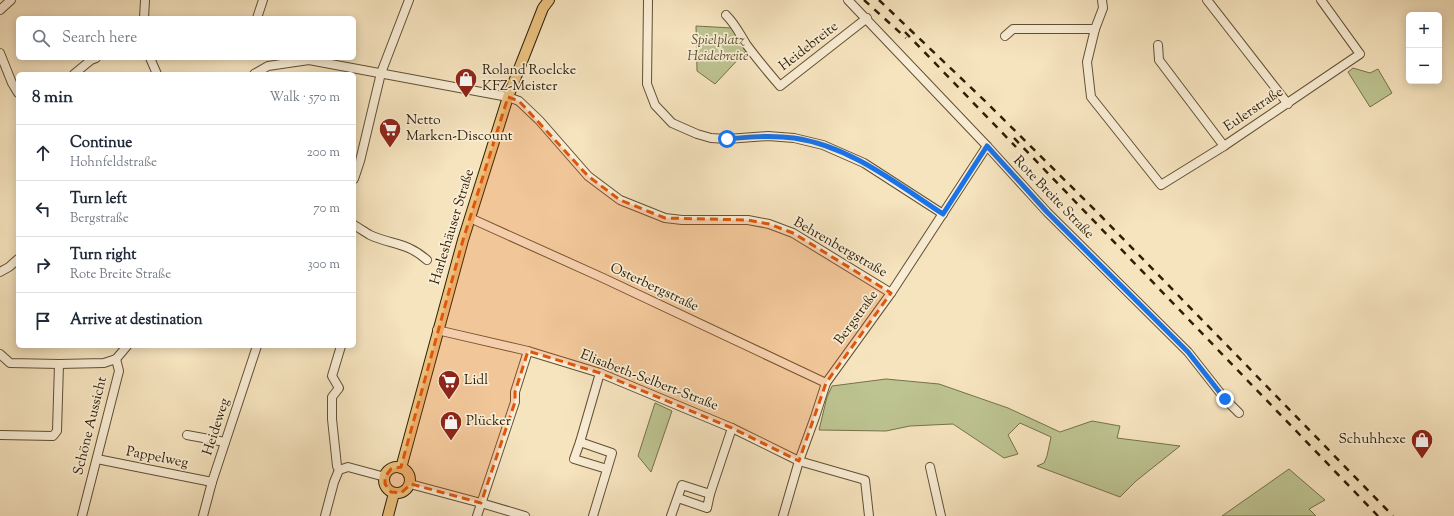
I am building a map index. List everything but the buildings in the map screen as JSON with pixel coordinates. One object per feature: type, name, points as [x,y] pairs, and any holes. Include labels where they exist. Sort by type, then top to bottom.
[{"type":"main road","name":"Harleshäuser Straße","points":[[401,468],[437,330],[508,97],[543,8],[549,0]]},
{"type":"main road","points":[[401,468],[408,474],[410,484],[404,492],[392,492],[386,487],[385,477],[391,469],[401,468]]},
{"type":"main road","points":[[388,516],[392,492]]},
{"type":"street","points":[[0,10],[12,0]]},
{"type":"street","points":[[144,16],[145,0]]},
{"type":"street","points":[[258,16],[263,0]]},
{"type":"street","points":[[356,173],[381,73],[409,0]]},
{"type":"street","points":[[648,0],[647,84],[655,105],[672,123],[697,134],[711,138],[727,139],[768,136],[794,138],[823,145],[864,163],[943,214]]},
{"type":"street","name":"Rote Breite Straße","points":[[848,0],[987,146],[1047,212],[1188,352],[1225,399],[1239,413]]},
{"type":"street","points":[[1005,36],[1013,29],[1095,29],[1103,8],[1102,0]]},
{"type":"street","points":[[1208,0],[1288,104]]},
{"type":"street","name":"Eulerstraße","points":[[1095,29],[1087,62],[1091,97],[1161,185],[1288,104],[1360,54],[1321,0]]},
{"type":"street","name":"Heidebreite","points":[[726,15],[736,26],[764,69],[780,86],[866,18]]},
{"type":"street","points":[[1158,45],[1159,60],[1224,146]]},
{"type":"street","points":[[0,53],[16,90]]},
{"type":"street","points":[[76,72],[91,60]]},
{"type":"street","points":[[151,60],[156,72]]},
{"type":"street","points":[[256,72],[267,62],[309,60],[508,97]]},
{"type":"street","name":"Behrenbergstraße","points":[[508,97],[519,101],[539,120],[588,176],[620,200],[665,218],[682,220],[748,220],[775,226],[793,233],[891,293]]},
{"type":"street","name":"Bergstraße","points":[[783,516],[798,461],[826,383],[891,293],[987,146]]},
{"type":"street","name":"Osterbergstraße","points":[[470,218],[603,278],[826,383]]},
{"type":"street","points":[[356,226],[371,235],[404,245],[420,254],[427,260]]},
{"type":"street","points":[[0,272],[10,267],[16,260]]},
{"type":"street","name":"Elisabeth-Selbert-Straße","points":[[437,330],[528,351],[600,373],[732,428],[798,461],[865,480],[868,516]]},
{"type":"street","name":"Schöne Aussicht","points":[[82,516],[119,371],[116,359],[124,348]]},
{"type":"street","name":"Heideweg","points":[[203,516],[212,482],[256,348]]},
{"type":"street","points":[[325,516],[334,482],[339,470],[337,466],[334,436],[332,397],[339,388],[332,376],[340,348]]},
{"type":"street","points":[[477,516],[515,402],[515,392],[528,351]]},
{"type":"street","points":[[0,354],[10,363]]},
{"type":"street","points":[[0,363],[104,364],[116,359]]},
{"type":"street","points":[[0,435],[53,436],[57,431],[59,364]]},
{"type":"street","points":[[600,373],[574,459],[607,469]]},
{"type":"street","points":[[678,498],[707,508],[710,494],[732,428]]},
{"type":"street","points":[[187,435],[225,442]]},
{"type":"street","points":[[580,442],[612,453],[593,516]]},
{"type":"street","name":"Pappelweg","points":[[97,459],[212,482]]},
{"type":"street","points":[[339,470],[348,467],[385,477]]},
{"type":"street","points":[[930,467],[941,516]]},
{"type":"street","points":[[410,484],[525,516]]},
{"type":"street","points":[[671,516],[682,485],[710,494]]},
{"type":"highlighted area","points":[[508,97],[519,101],[588,176],[620,200],[665,218],[748,220],[769,224],[793,233],[891,293],[826,383],[799,461],[732,428],[600,373],[528,351],[515,392],[515,402],[481,503],[411,484],[401,493],[391,492],[385,484],[385,477],[391,469],[401,467],[463,240]]},
{"type":"green space","name":"Spielplatz Heidebreite","points":[[696,26],[732,28],[746,51],[715,84],[697,71]]},
{"type":"green space","points":[[1353,68],[1370,73],[1378,69],[1392,93],[1370,107],[1348,72]]},
{"type":"green space","points":[[886,379],[939,384],[1008,408],[1060,432],[1092,421],[1120,426],[1117,438],[1180,446],[1136,481],[1120,497],[1037,466],[1044,463],[1051,437],[1020,423],[1008,435],[1018,454],[1004,458],[953,424],[910,426],[886,431],[819,430],[827,397],[832,386]]},
{"type":"green space","points":[[655,403],[672,411],[651,472],[638,456]]},
{"type":"green space","points":[[1289,469],[1325,500],[1309,509],[1316,516],[1222,516]]},
{"type":"railway","points":[[864,0],[906,38]]},
{"type":"railway","points":[[879,0],[986,102],[1101,216],[1393,516]]},
{"type":"railway","points":[[905,32],[1016,147]]},
{"type":"railway","points":[[1014,138],[1378,516]]},
{"type":"place","name":"Roland Roelcke KFZ-Meister","points":[[466,98]]},
{"type":"place","name":"Netto Marken-Discount","points":[[390,148]]},
{"type":"place","name":"Lidl","points":[[449,400]]},
{"type":"place","name":"Plücker","points":[[451,442]]},
{"type":"place","name":"Schuhhexe","points":[[1422,460]]},
{"type":"route","points":[[727,139],[768,136],[794,138],[823,145],[864,163],[943,214],[987,146],[1047,212],[1188,352],[1225,399]]}]
